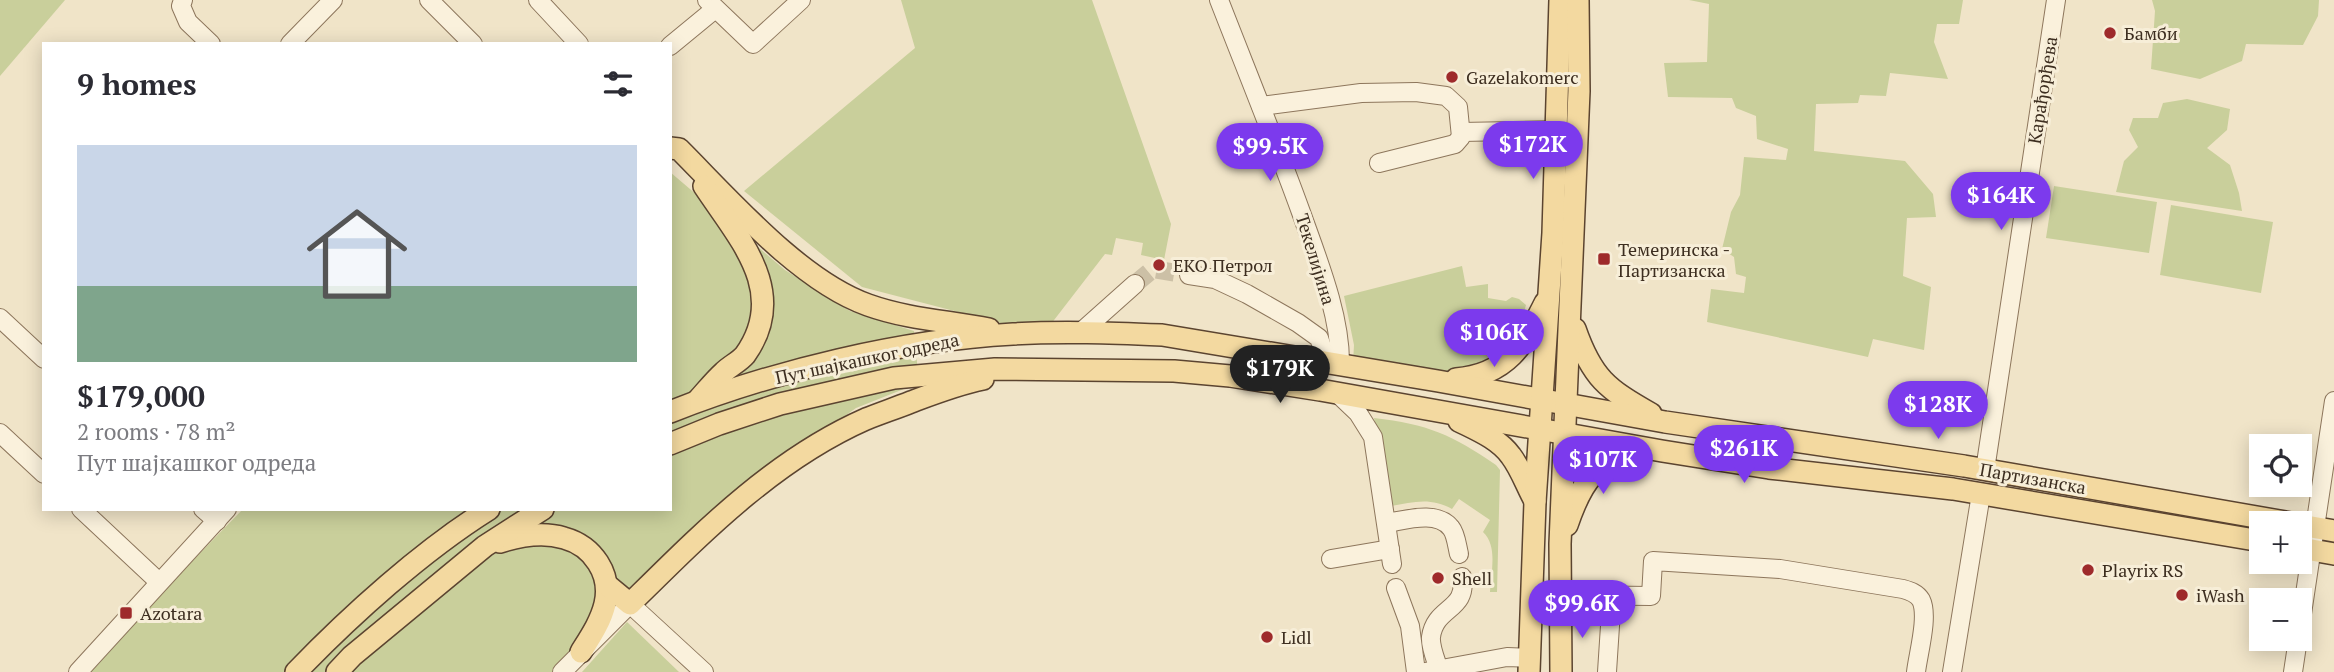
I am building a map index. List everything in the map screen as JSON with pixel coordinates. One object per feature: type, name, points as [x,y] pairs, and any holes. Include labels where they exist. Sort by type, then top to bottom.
[{"type":"main road","points":[[1530,665],[1535,502],[1553,233],[1560,0]]},
{"type":"main road","points":[[1560,672],[1560,544],[1564,433],[1568,404],[1579,91],[1578,0]]},
{"type":"main road","points":[[673,146],[766,235],[801,265],[836,288],[866,304],[898,314],[1011,334]]},
{"type":"main road","points":[[673,146],[751,257],[761,282],[764,308],[758,333],[743,357],[724,371],[696,402]]},
{"type":"main road","points":[[1438,381],[1463,379],[1488,372],[1506,363],[1518,352],[1548,298]]},
{"type":"main road","points":[[1571,316],[1587,360],[1600,379],[1621,397],[1665,422]]},
{"type":"main road","name":"Пут шајкашког одреда","points":[[672,411],[814,365],[937,341],[1011,334],[1080,333],[1184,338],[1568,404]]},
{"type":"main road","points":[[607,585],[630,604],[691,543],[745,495],[802,454],[865,420],[951,387],[1029,369]]},
{"type":"main road","name":"Пут шајкашког одреда","points":[[672,443],[768,408],[852,386],[929,373],[1029,369],[1174,371],[1230,376],[1564,433]]},
{"type":"main road","name":"Партизанска","points":[[1568,404],[1665,422],[1985,470],[2249,516]]},
{"type":"main road","points":[[1431,409],[1471,427],[1506,450],[1535,502]]},
{"type":"main road","name":"Партизанска","points":[[1564,433],[1769,468],[1981,494],[2249,539]]},
{"type":"main road","points":[[1560,544],[1578,495],[1600,466],[1618,457],[1648,449]]},
{"type":"main road","points":[[296,672],[331,636],[400,576],[486,511]]},
{"type":"main road","points":[[337,672],[352,656],[485,546],[540,511]]},
{"type":"main road","points":[[485,546],[526,537],[564,538],[594,556],[604,573],[607,585],[606,602],[600,621],[581,652]]},
{"type":"main road","points":[[2312,550],[2334,554]]},
{"type":"street","points":[[183,0],[181,5],[188,22],[209,42]]},
{"type":"street","points":[[292,42],[333,0]]},
{"type":"street","points":[[429,0],[471,42]]},
{"type":"street","points":[[538,0],[577,42]]},
{"type":"street","points":[[672,44],[711,5],[753,44],[801,0]]},
{"type":"street","name":"Текелијина","points":[[1219,0],[1324,278],[1341,348],[1334,363]]},
{"type":"street","name":"Карађорђева","points":[[1985,470],[2056,0]]},
{"type":"street","points":[[1261,106],[1361,93],[1433,93],[1446,96],[1458,107],[1460,141],[1379,163]]},
{"type":"street","points":[[1461,132],[1556,130]]},
{"type":"street","points":[[1189,275],[1216,279],[1298,323],[1319,338],[1334,363]]},
{"type":"street","points":[[1080,333],[1135,284]]},
{"type":"street","points":[[0,318],[42,357]]},
{"type":"street","points":[[1331,559],[1391,557],[1373,437],[1358,413],[1337,393]]},
{"type":"street","points":[[2316,528],[2334,401]]},
{"type":"street","points":[[0,433],[42,472]]},
{"type":"street","points":[[1952,672],[1981,494]]},
{"type":"street","points":[[83,511],[159,582]]},
{"type":"street","points":[[78,672],[159,582],[216,513]]},
{"type":"street","points":[[1387,523],[1425,518],[1442,519],[1453,529],[1459,554]]},
{"type":"street","points":[[1561,595],[1651,596],[1653,561],[1780,569],[1903,589],[1915,593],[1921,600],[1924,614],[1916,672]]},
{"type":"street","points":[[1462,578],[1464,588],[1461,599],[1435,624],[1431,640],[1432,671],[1507,657],[1530,665]]},
{"type":"street","points":[[1396,588],[1410,626],[1416,672]]},
{"type":"street","points":[[1607,672],[1612,595]]},
{"type":"street","points":[[562,672],[630,604],[704,672]]},
{"type":"street","points":[[2293,672],[2296,651]]},
{"type":"green space","points":[[0,0],[65,0],[0,76]]},
{"type":"green space","points":[[901,0],[1092,0],[1171,224],[1164,260],[1141,255],[1143,243],[1116,238],[1112,255],[1105,254],[1051,324],[1012,326],[862,287],[744,191],[915,48]]},
{"type":"green space","points":[[1689,0],[1963,0],[1959,24],[1937,24],[1934,42],[1948,79],[1890,73],[1886,96],[1860,95],[1858,103],[1816,104],[1814,151],[1905,161],[1933,194],[1936,217],[1907,218],[1903,276],[1931,287],[1924,350],[1873,339],[1868,357],[1707,322],[1711,289],[1744,293],[1746,277],[1736,274],[1734,257],[1722,249],[1731,212],[1740,195],[1744,157],[1786,160],[1788,149],[1757,139],[1756,116],[1736,108],[1732,98],[1668,97],[1664,63],[1707,62],[1709,4]]},
{"type":"green space","points":[[2152,0],[2319,0],[2318,16],[2303,45],[2246,44],[2242,61],[2200,79],[2151,69],[2155,11]]},
{"type":"green space","points":[[2187,99],[2230,109],[2227,130],[2207,148],[2230,165],[2242,211],[2116,192],[2124,161],[2138,147],[2129,130],[2133,118],[2158,118],[2163,103]]},
{"type":"green space","points":[[672,174],[785,270],[850,311],[914,331],[919,383],[856,408],[806,444],[560,672],[84,672],[241,511],[672,511]]},
{"type":"green space","points":[[2054,186],[2157,202],[2149,253],[2046,238]]},
{"type":"green space","points":[[2171,205],[2273,222],[2261,293],[2160,275]]},
{"type":"green space","points":[[1462,266],[1466,287],[1488,284],[1488,298],[1506,301],[1512,297],[1526,305],[1515,343],[1503,359],[1443,374],[1353,363],[1354,345],[1344,296]]},
{"type":"green space","points":[[1374,418],[1410,424],[1439,433],[1480,455],[1500,470],[1497,592],[1490,592],[1492,552],[1491,544],[1483,532],[1490,520],[1459,499],[1452,509],[1429,502],[1391,506]]},
{"type":"green space","points":[[627,622],[679,672],[582,672]]},
{"type":"tunnel","points":[[1135,284],[1153,269],[1189,275]]},
{"type":"place","name":"Бамби","points":[[2110,33]]},
{"type":"place","name":"Gazelakomerc","points":[[1452,77]]},
{"type":"place","name":"Темеринска - Партизанска","points":[[1604,259]]},
{"type":"place","name":"ЕКО Петрол","points":[[1159,265]]},
{"type":"place","name":"Playrix RS","points":[[2088,570]]},
{"type":"place","name":"Shell","points":[[1438,578]]},
{"type":"place","name":"iWash","points":[[2182,595]]},
{"type":"place","name":"Azotara","points":[[126,613]]},
{"type":"place","name":"Lidl","points":[[1267,637]]}]
